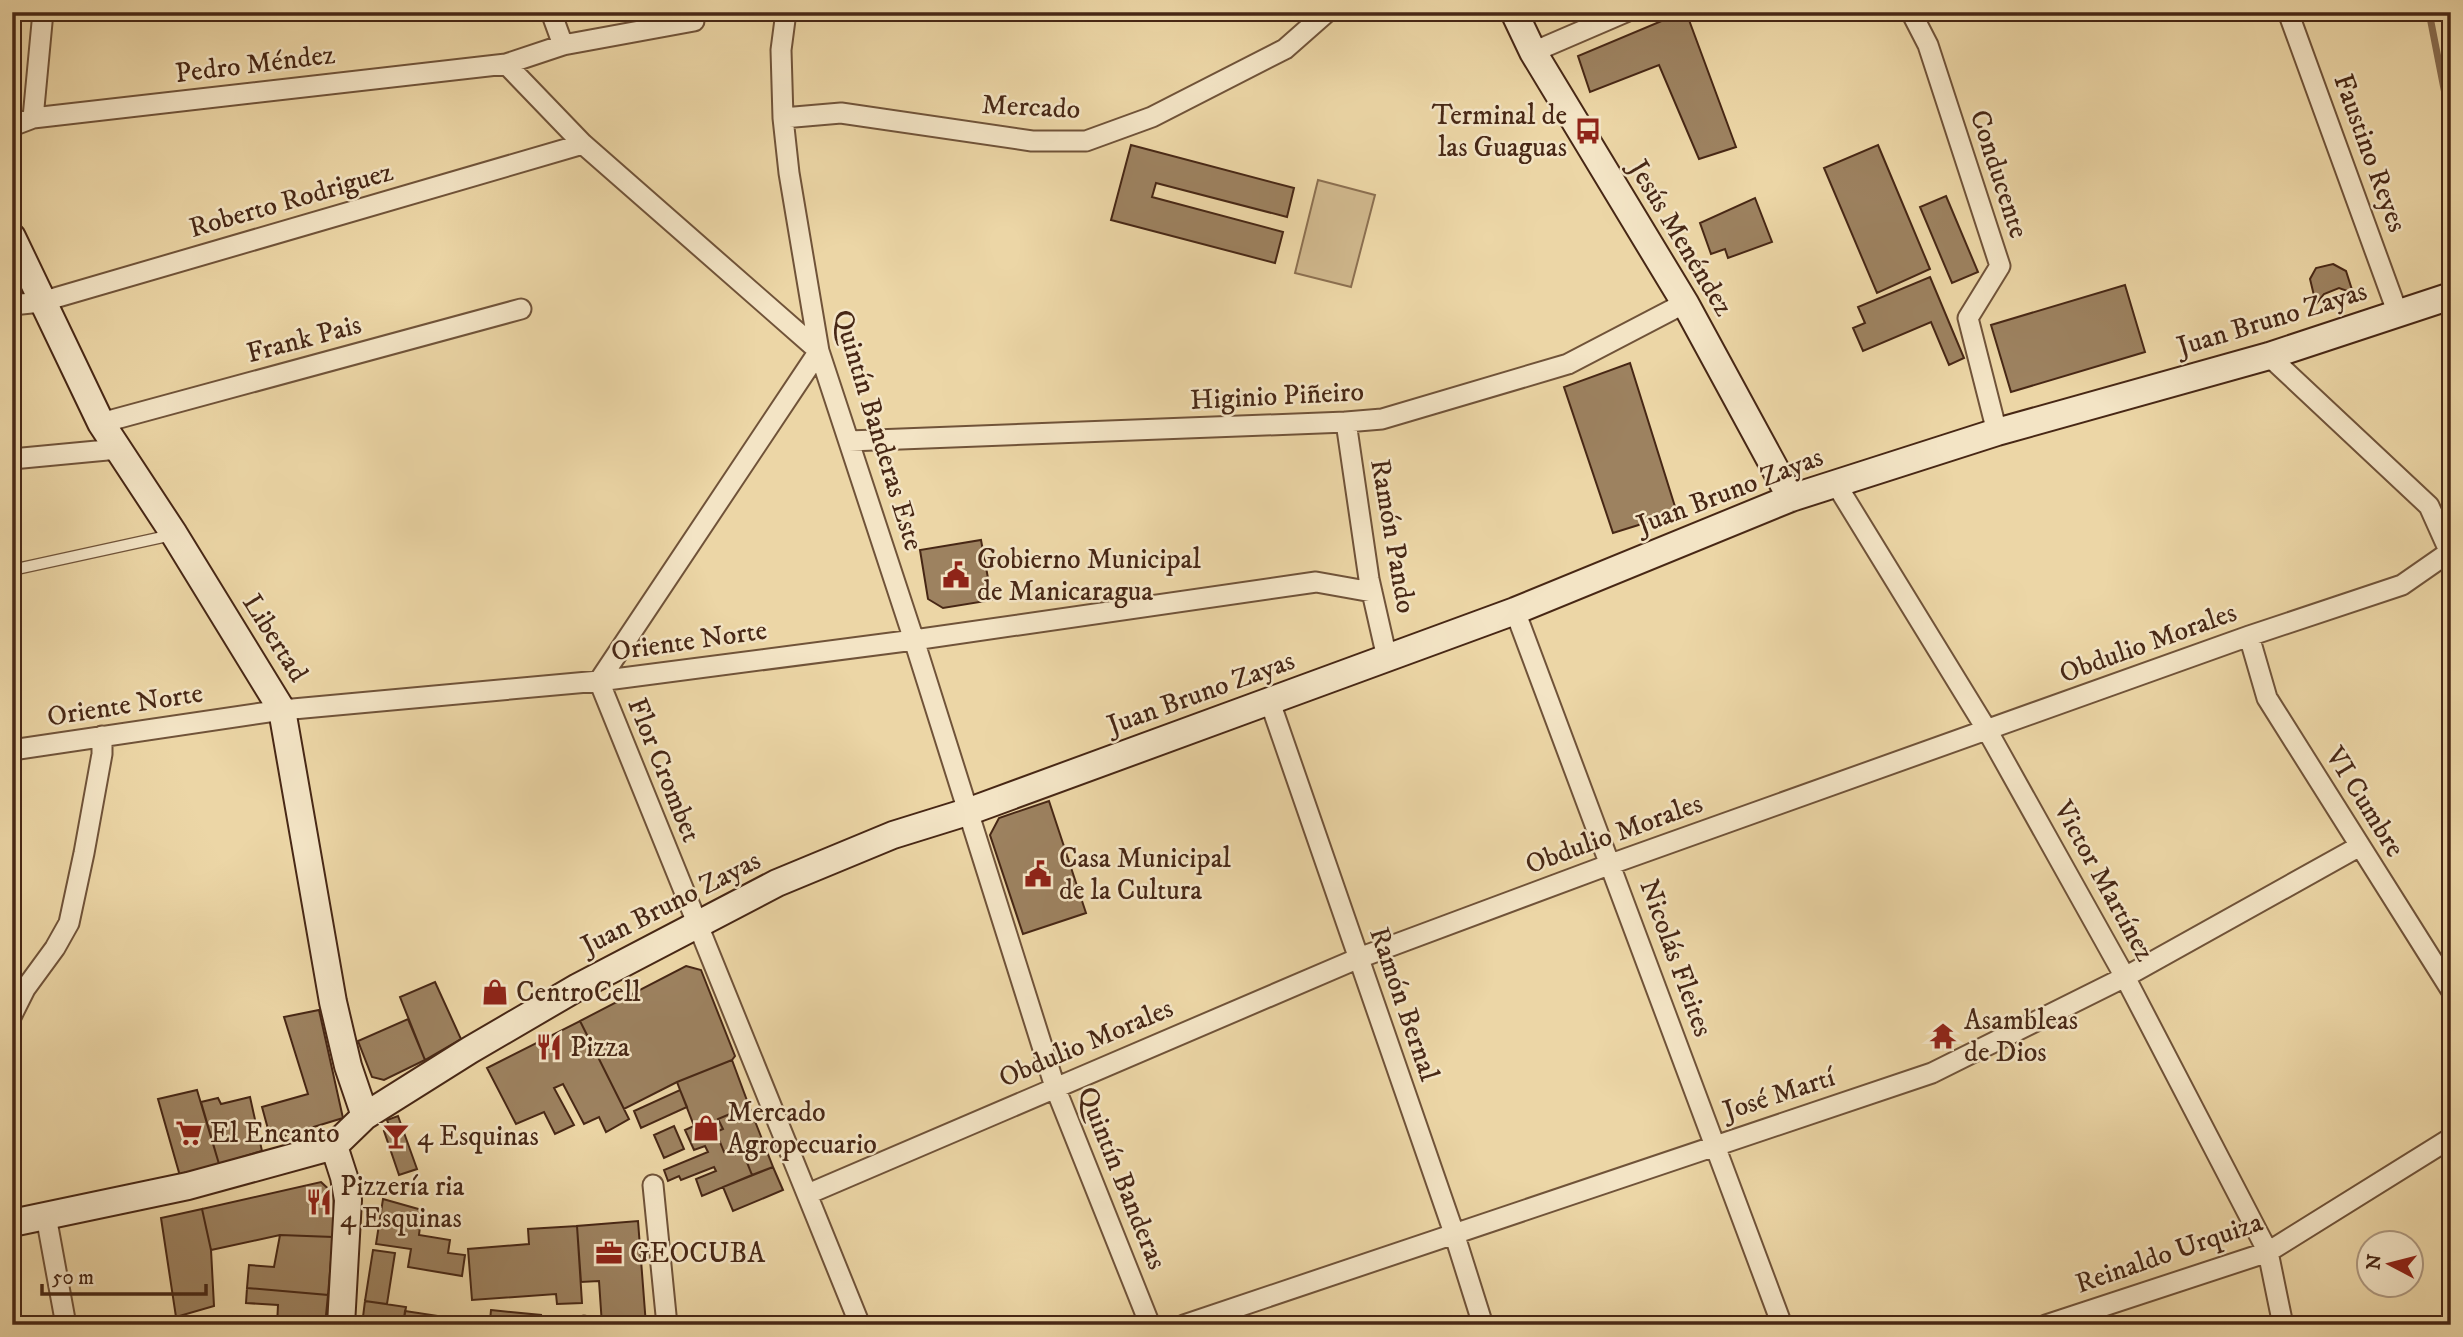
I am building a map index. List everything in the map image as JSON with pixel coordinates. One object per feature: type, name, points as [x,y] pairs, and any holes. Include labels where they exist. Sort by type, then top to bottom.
[{"type":"main road","name":"Jesús Menéndez","points":[[1514,12],[1533,52],[1685,303],[1791,498]]},
{"type":"main road","name":"Libertad","points":[[12,237],[101,423],[174,534],[282,710],[333,1002],[348,1066],[365,1116]]},
{"type":"main road","name":"Juan Bruno Zayas","points":[[12,1223],[188,1186],[334,1146],[365,1116],[578,987],[777,883],[880,840],[967,812],[1515,611],[1791,498],[1997,432],[2269,356],[2451,296]]},
{"type":"main road","points":[[334,1146],[348,1200],[341,1325]]},
{"type":"street","points":[[33,118],[43,12]]},
{"type":"street","points":[[551,12],[563,45]]},
{"type":"street","name":"Quintín Banderas Este","points":[[786,12],[781,50],[783,118],[789,173],[819,351],[914,640],[967,812]]},
{"type":"street","name":"Mercado","points":[[783,118],[841,113],[1032,141],[1086,141],[1152,117],[1285,49],[1327,12]]},
{"type":"street","points":[[1533,52],[1626,12]]},
{"type":"street","name":"Conducente","points":[[1911,12],[1928,45],[2000,266],[1968,318],[1997,432]]},
{"type":"street","name":"Faustino Reyes","points":[[2288,12],[2398,314]]},
{"type":"street","name":"Pedro Méndez","points":[[12,126],[33,118],[506,64],[563,45],[694,21]]},
{"type":"street","points":[[506,64],[583,144],[819,351]]},
{"type":"street","name":"Roberto Rodriguez","points":[[12,305],[41,302],[583,144]]},
{"type":"street","name":"Higinio Piñeiro","points":[[849,441],[1382,419],[1568,364],[1685,303]]},
{"type":"street","name":"Frank Pais","points":[[101,423],[521,309]]},
{"type":"street","name":"Flor Crombet","points":[[819,351],[599,681],[860,1325]]},
{"type":"street","points":[[2269,356],[2429,506],[2449,554]]},
{"type":"street","name":"Ramón Pando","points":[[1346,422],[1371,592],[1387,658]]},
{"type":"street","points":[[12,459],[118,449]]},
{"type":"street","name":"Victor Martínez","points":[[1836,484],[1987,730],[2125,977],[2268,1252],[2283,1325]]},
{"type":"street","name":"Obdulio Morales","points":[[808,1194],[1359,958],[1611,863],[2249,636],[2402,585],[2449,554]]},
{"type":"street","name":"Oriente Norte","points":[[12,750],[282,710],[599,681],[914,640],[1316,582],[1371,592]]},
{"type":"street","name":"Nicolás Fleites","points":[[1515,611],[1782,1325]]},
{"type":"street","name":"VI Cumbre","points":[[2249,636],[2267,698],[2451,990]]},
{"type":"street","name":"Ramón Bernal","points":[[1270,702],[1454,1233],[1483,1325]]},
{"type":"street","points":[[12,1015],[19,986],[55,948],[69,923],[102,754],[102,736]]},
{"type":"street","name":"Quintín Banderas","points":[[967,812],[1055,1087],[1150,1325]]},
{"type":"street","name":"José Martí","points":[[1184,1325],[1932,1073],[2125,977],[2360,846]]},
{"type":"street","name":"Reinaldo Urquiza","points":[[2046,1325],[2268,1252],[2451,1138]]},
{"type":"street","points":[[653,1185],[667,1325]]},
{"type":"street","points":[[46,1216],[66,1325]]},
{"type":"lane","points":[[12,570],[174,534]]},
{"type":"shaded area","points":[[1318,180],[1375,195],[1351,287],[1295,273]]},
{"type":"building","points":[[1686,12],[1736,147],[1699,159],[1659,65],[1590,92],[1578,56]]},
{"type":"building","points":[[1131,145],[1294,188],[1287,217],[1156,183],[1152,197],[1283,232],[1275,263],[1111,220]]},
{"type":"building","points":[[1878,145],[1930,269],[1877,293],[1824,168]]},
{"type":"building","points":[[1946,196],[1978,272],[1952,283],[1920,207]]},
{"type":"building","points":[[1755,198],[1772,242],[1728,258],[1725,249],[1711,254],[1700,223]]},
{"type":"building","points":[[2333,264],[2346,271],[2353,293],[2339,288],[2324,294],[2316,304],[2310,279],[2316,268]]},
{"type":"building","points":[[1930,277],[1964,358],[1949,365],[1931,322],[1863,351],[1853,328],[1865,323],[1858,307]]},
{"type":"building","points":[[2125,285],[2145,352],[2011,392],[1991,325]]},
{"type":"building","points":[[1630,363],[1677,513],[1613,533],[1564,387]]},
{"type":"building","name":"Gobierno Municipal de Manicaragua","points":[[981,540],[992,600],[943,608],[928,599],[920,550]]},
{"type":"building","name":"Casa Municipal de la Cultura","points":[[1049,801],[1086,913],[1023,934],[990,835],[999,818]]},
{"type":"building","points":[[686,966],[701,970],[735,1056],[732,1060],[677,1082],[624,1109],[580,1021]]},
{"type":"building","points":[[435,982],[461,1039],[425,1060],[400,997]]},
{"type":"building","points":[[319,1010],[343,1118],[271,1140],[262,1107],[308,1094],[284,1017]]},
{"type":"building","points":[[408,1019],[425,1060],[384,1080],[372,1077],[358,1041]]},
{"type":"building","points":[[580,1021],[629,1119],[606,1132],[599,1117],[584,1124],[563,1084],[554,1088],[574,1125],[555,1134],[544,1112],[516,1124],[487,1068]]},
{"type":"building","name":"Mercado Agropecuario","points":[[732,1060],[749,1106],[718,1119],[723,1129],[716,1132],[724,1152],[740,1145],[752,1175],[702,1196],[696,1179],[716,1171],[714,1167],[681,1180],[679,1176],[668,1181],[664,1170],[708,1152],[705,1146],[694,1150],[685,1130],[694,1126],[677,1082]]},
{"type":"building","name":"El Encanto","points":[[197,1090],[219,1164],[180,1176],[158,1099]]},
{"type":"building","points":[[680,1090],[687,1107],[641,1128],[634,1111]]},
{"type":"building","points":[[250,1097],[262,1151],[219,1164],[201,1102],[218,1098],[221,1104]]},
{"type":"building","points":[[749,1106],[773,1167],[752,1175],[740,1145],[724,1152],[716,1132],[723,1129],[718,1119]]},
{"type":"building","points":[[398,1116],[417,1169],[399,1175],[384,1131],[390,1128],[387,1120]]},
{"type":"building","points":[[674,1126],[684,1149],[664,1158],[654,1135]]},
{"type":"building","points":[[773,1167],[783,1190],[733,1211],[723,1187]]},
{"type":"building","points":[[321,1182],[337,1197],[333,1237],[280,1235],[211,1250],[202,1209]]},
{"type":"building","points":[[383,1199],[422,1210],[419,1235],[450,1240],[448,1253],[465,1255],[462,1276],[408,1267],[411,1249],[376,1244]]},
{"type":"building","points":[[202,1209],[211,1250],[214,1306],[176,1317],[161,1218]]},
{"type":"building","name":"GEOCUBA","points":[[638,1221],[646,1325],[602,1325],[599,1281],[581,1282],[577,1226]]},
{"type":"building","points":[[577,1226],[582,1303],[557,1304],[556,1294],[472,1300],[468,1249],[529,1244],[528,1229]]},
{"type":"building","points":[[280,1235],[333,1237],[328,1295],[247,1288],[249,1265],[274,1267]]},
{"type":"building","points":[[373,1250],[395,1253],[387,1304],[365,1301]]},
{"type":"building","points":[[247,1288],[328,1295],[325,1325],[277,1325],[278,1305],[246,1303]]},
{"type":"building","points":[[365,1301],[406,1307],[403,1325],[362,1325]]},
{"type":"building","points":[[491,1310],[541,1315],[540,1325],[454,1325],[455,1318],[490,1321]]},
{"type":"building","points":[[405,1311],[445,1317],[444,1325],[403,1325]]},
{"type":"waterway","points":[[2429,12],[2446,99],[2451,101]]},
{"type":"place","name":"Terminal de las Guaguas","points":[[1588,131]]},
{"type":"place","name":"Gobierno Municipal de Manicaragua","points":[[956,575]]},
{"type":"place","name":"Casa Municipal de la Cultura","points":[[1038,874]]},
{"type":"place","name":"CentroCell","points":[[495,992]]},
{"type":"place","name":"Asambleas de Dios","points":[[1943,1036]]},
{"type":"place","name":"Pizza","points":[[549,1047]]},
{"type":"place","name":"Mercado Agropecuario","points":[[706,1128]]},
{"type":"place","name":"El Encanto","points":[[189,1133]]},
{"type":"place","name":"4 Esquinas","points":[[396,1136]]},
{"type":"place","name":"Pizzería ria 4 Esquinas","points":[[319,1202]]},
{"type":"place","name":"GEOCUBA","points":[[609,1253]]}]
